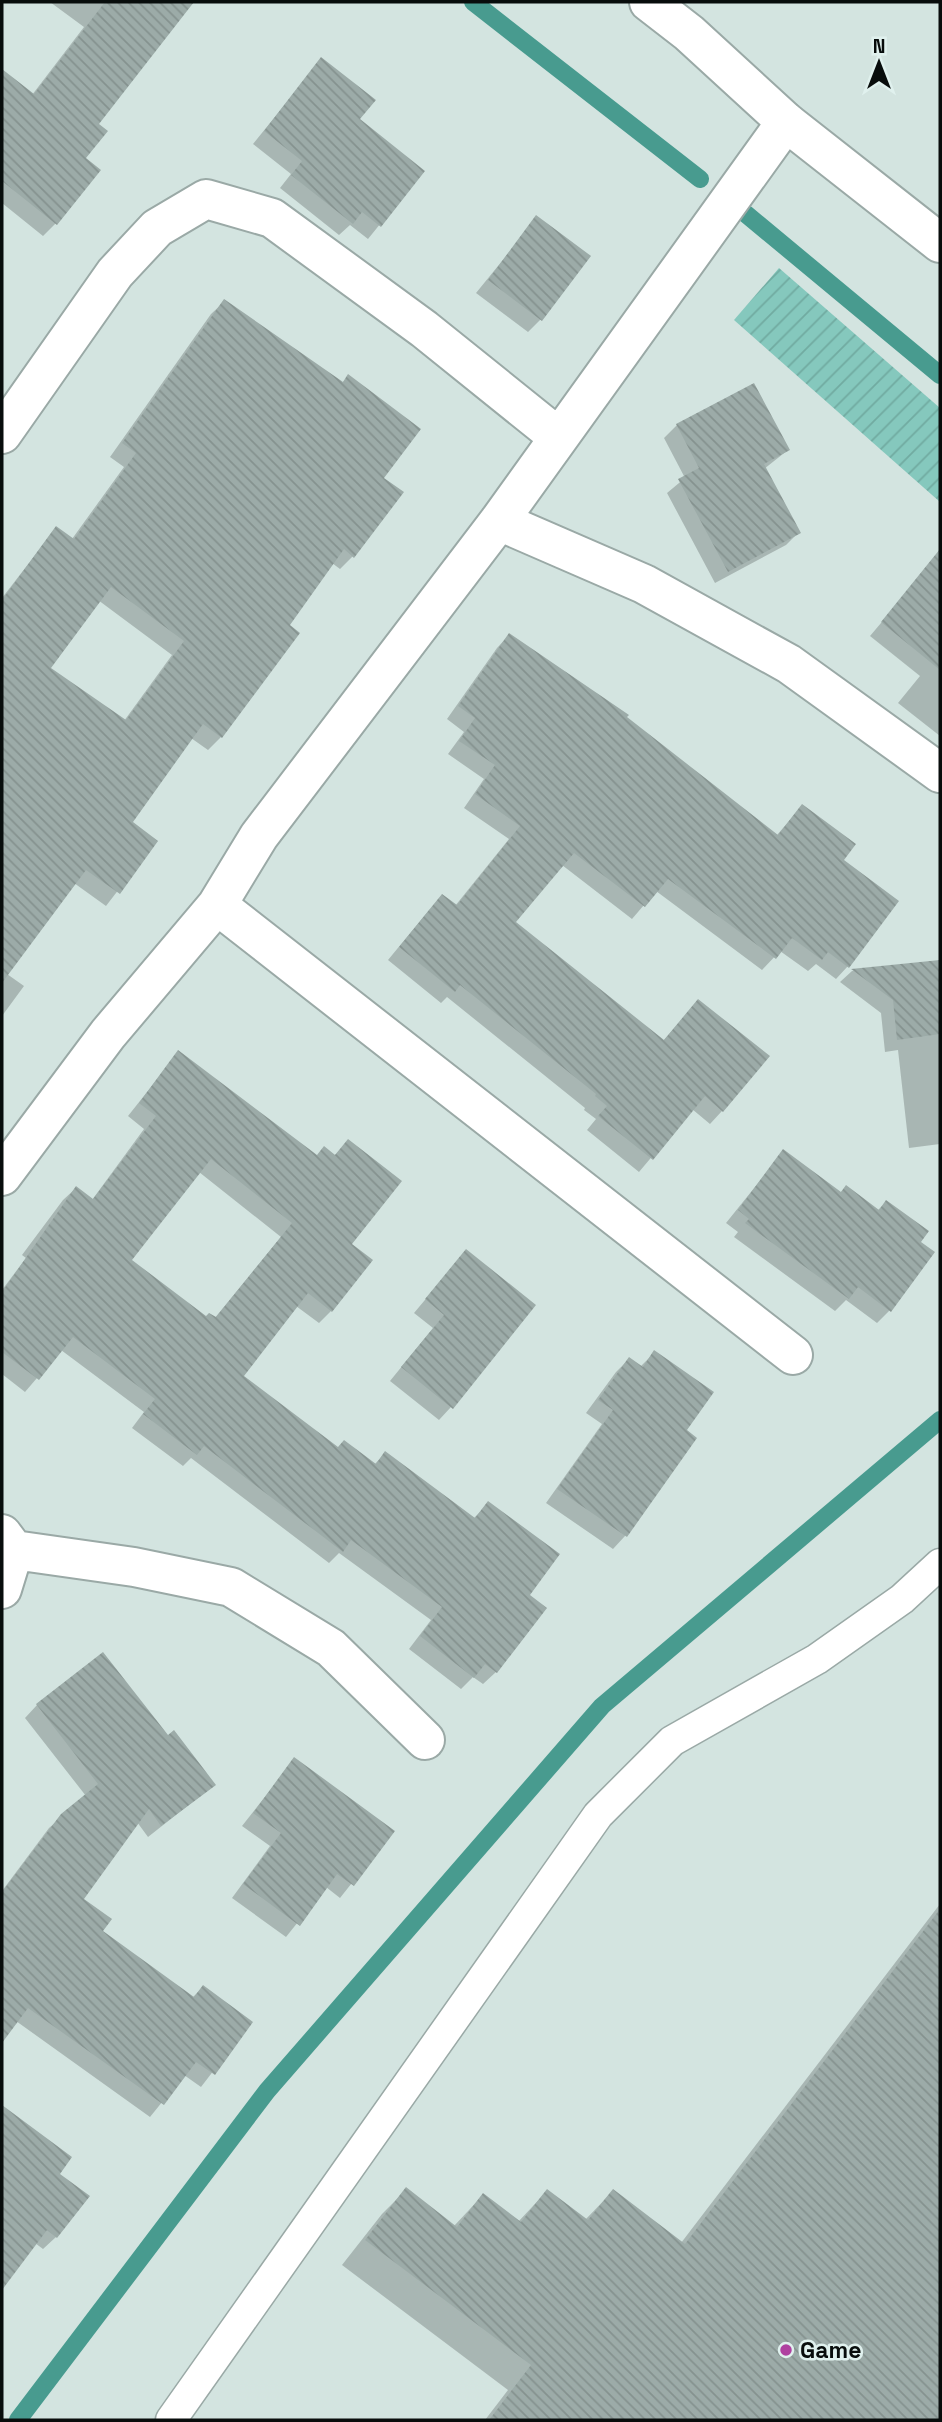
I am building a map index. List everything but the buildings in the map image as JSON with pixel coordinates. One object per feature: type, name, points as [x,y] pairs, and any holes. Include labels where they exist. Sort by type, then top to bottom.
[{"type":"street","points":[[649,2],[689,33],[786,122],[940,243]]},
{"type":"street","points":[[2,1176],[108,1034],[217,905],[259,836],[499,521],[557,436],[786,122]]},
{"type":"street","points":[[2,434],[115,273],[157,228],[206,199],[272,218],[424,329],[557,436]]},
{"type":"street","points":[[499,521],[644,584],[789,664],[940,773]]},
{"type":"street","points":[[217,905],[793,1355]]},
{"type":"street","points":[[2,1589],[8,1542],[231,1587],[331,1648],[425,1740]]},
{"type":"lane","points":[[171,2420],[597,1815],[672,1741],[817,1659],[902,1598],[940,1564]]},
{"type":"green space","points":[[779,268],[940,408],[940,502],[734,320]]},
{"type":"waterway","points":[[473,2],[700,179]]},
{"type":"waterway","points":[[746,214],[940,375]]},
{"type":"waterway","points":[[18,2420],[267,2091],[602,1706],[940,1420]]},
{"type":"place","name":"Game","points":[[786,2350]]}]
